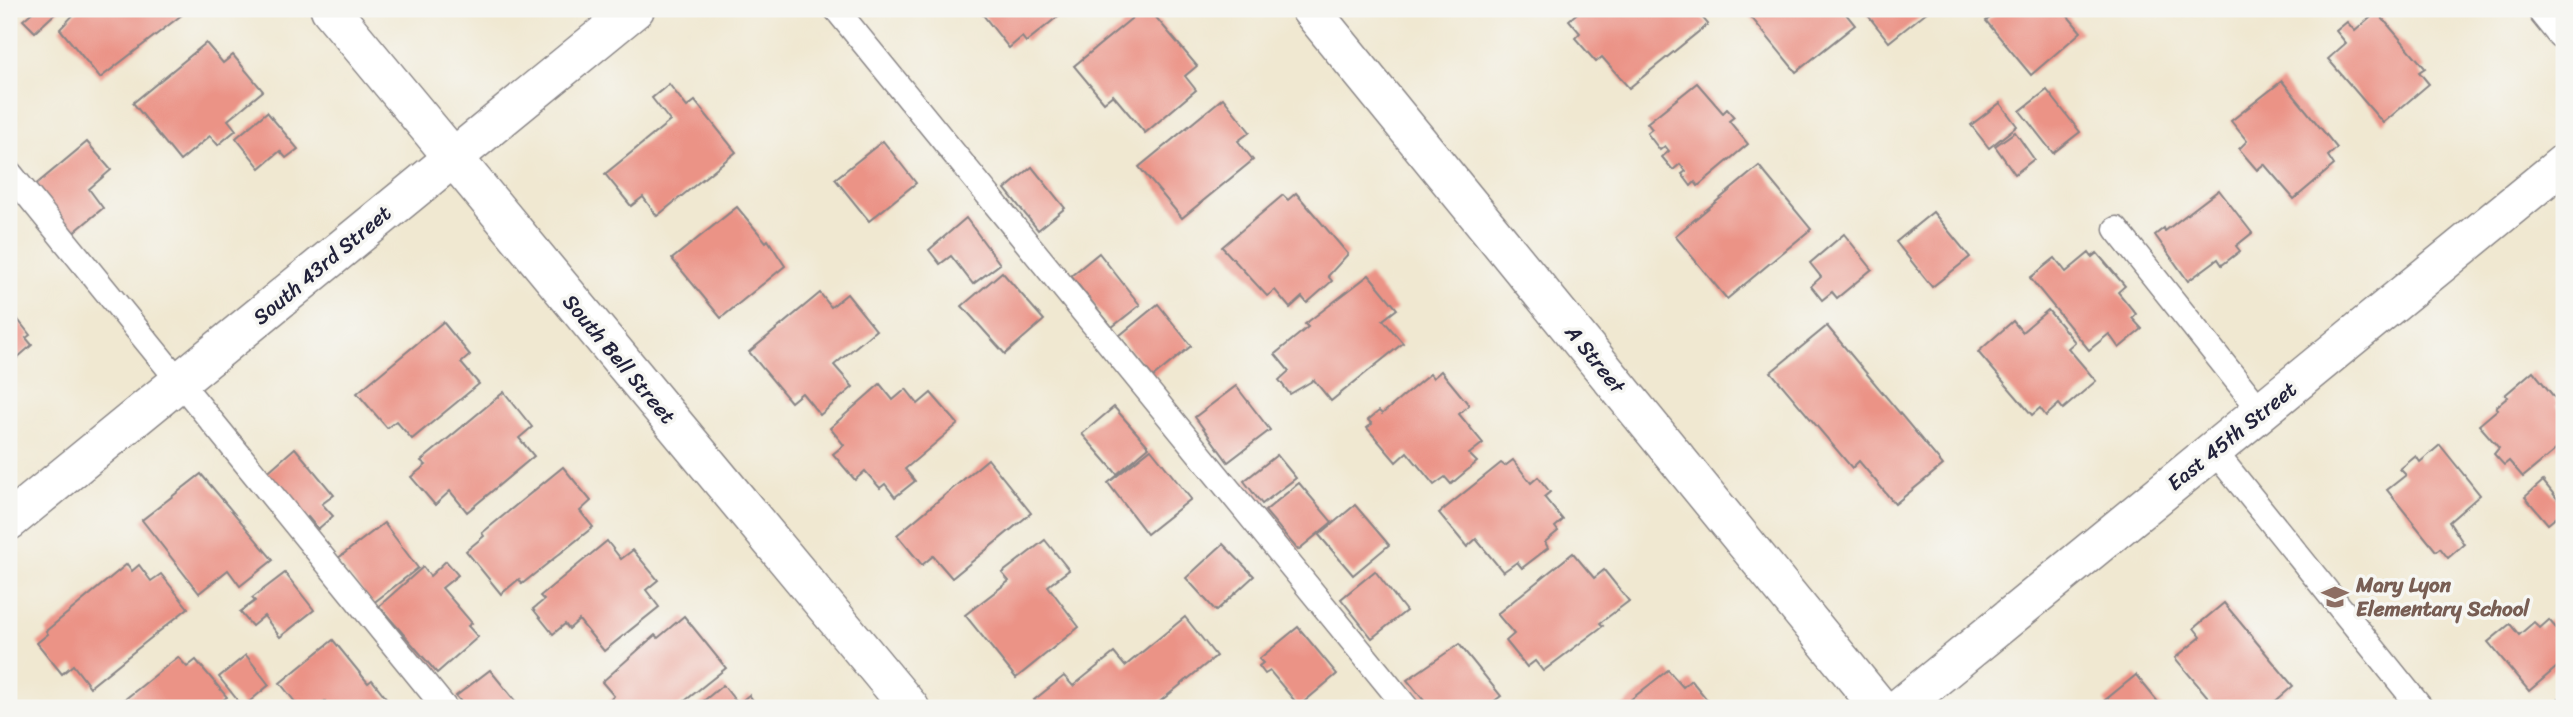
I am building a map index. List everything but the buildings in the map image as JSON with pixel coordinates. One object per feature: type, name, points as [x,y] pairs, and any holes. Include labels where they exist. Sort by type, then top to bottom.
[{"type":"street","name":"South Bell Street","points":[[330,9],[910,708]]},
{"type":"street","name":"South 43rd Street","points":[[9,521],[635,9]]},
{"type":"street","name":"A Street","points":[[1310,9],[1880,708]]},
{"type":"street","points":[[2547,9],[2564,30]]},
{"type":"street","name":"East 45th Street","points":[[1899,708],[2564,163]]},
{"type":"lane","points":[[836,9],[1407,708]]},
{"type":"lane","points":[[9,172],[445,708]]},
{"type":"lane","points":[[2116,229],[2261,411]]},
{"type":"lane","points":[[2214,451],[2421,708]]},
{"type":"path","points":[[2549,708],[2564,696]]},
{"type":"place","name":"Mary Lyon Elementary School","points":[[2335,597]]}]
